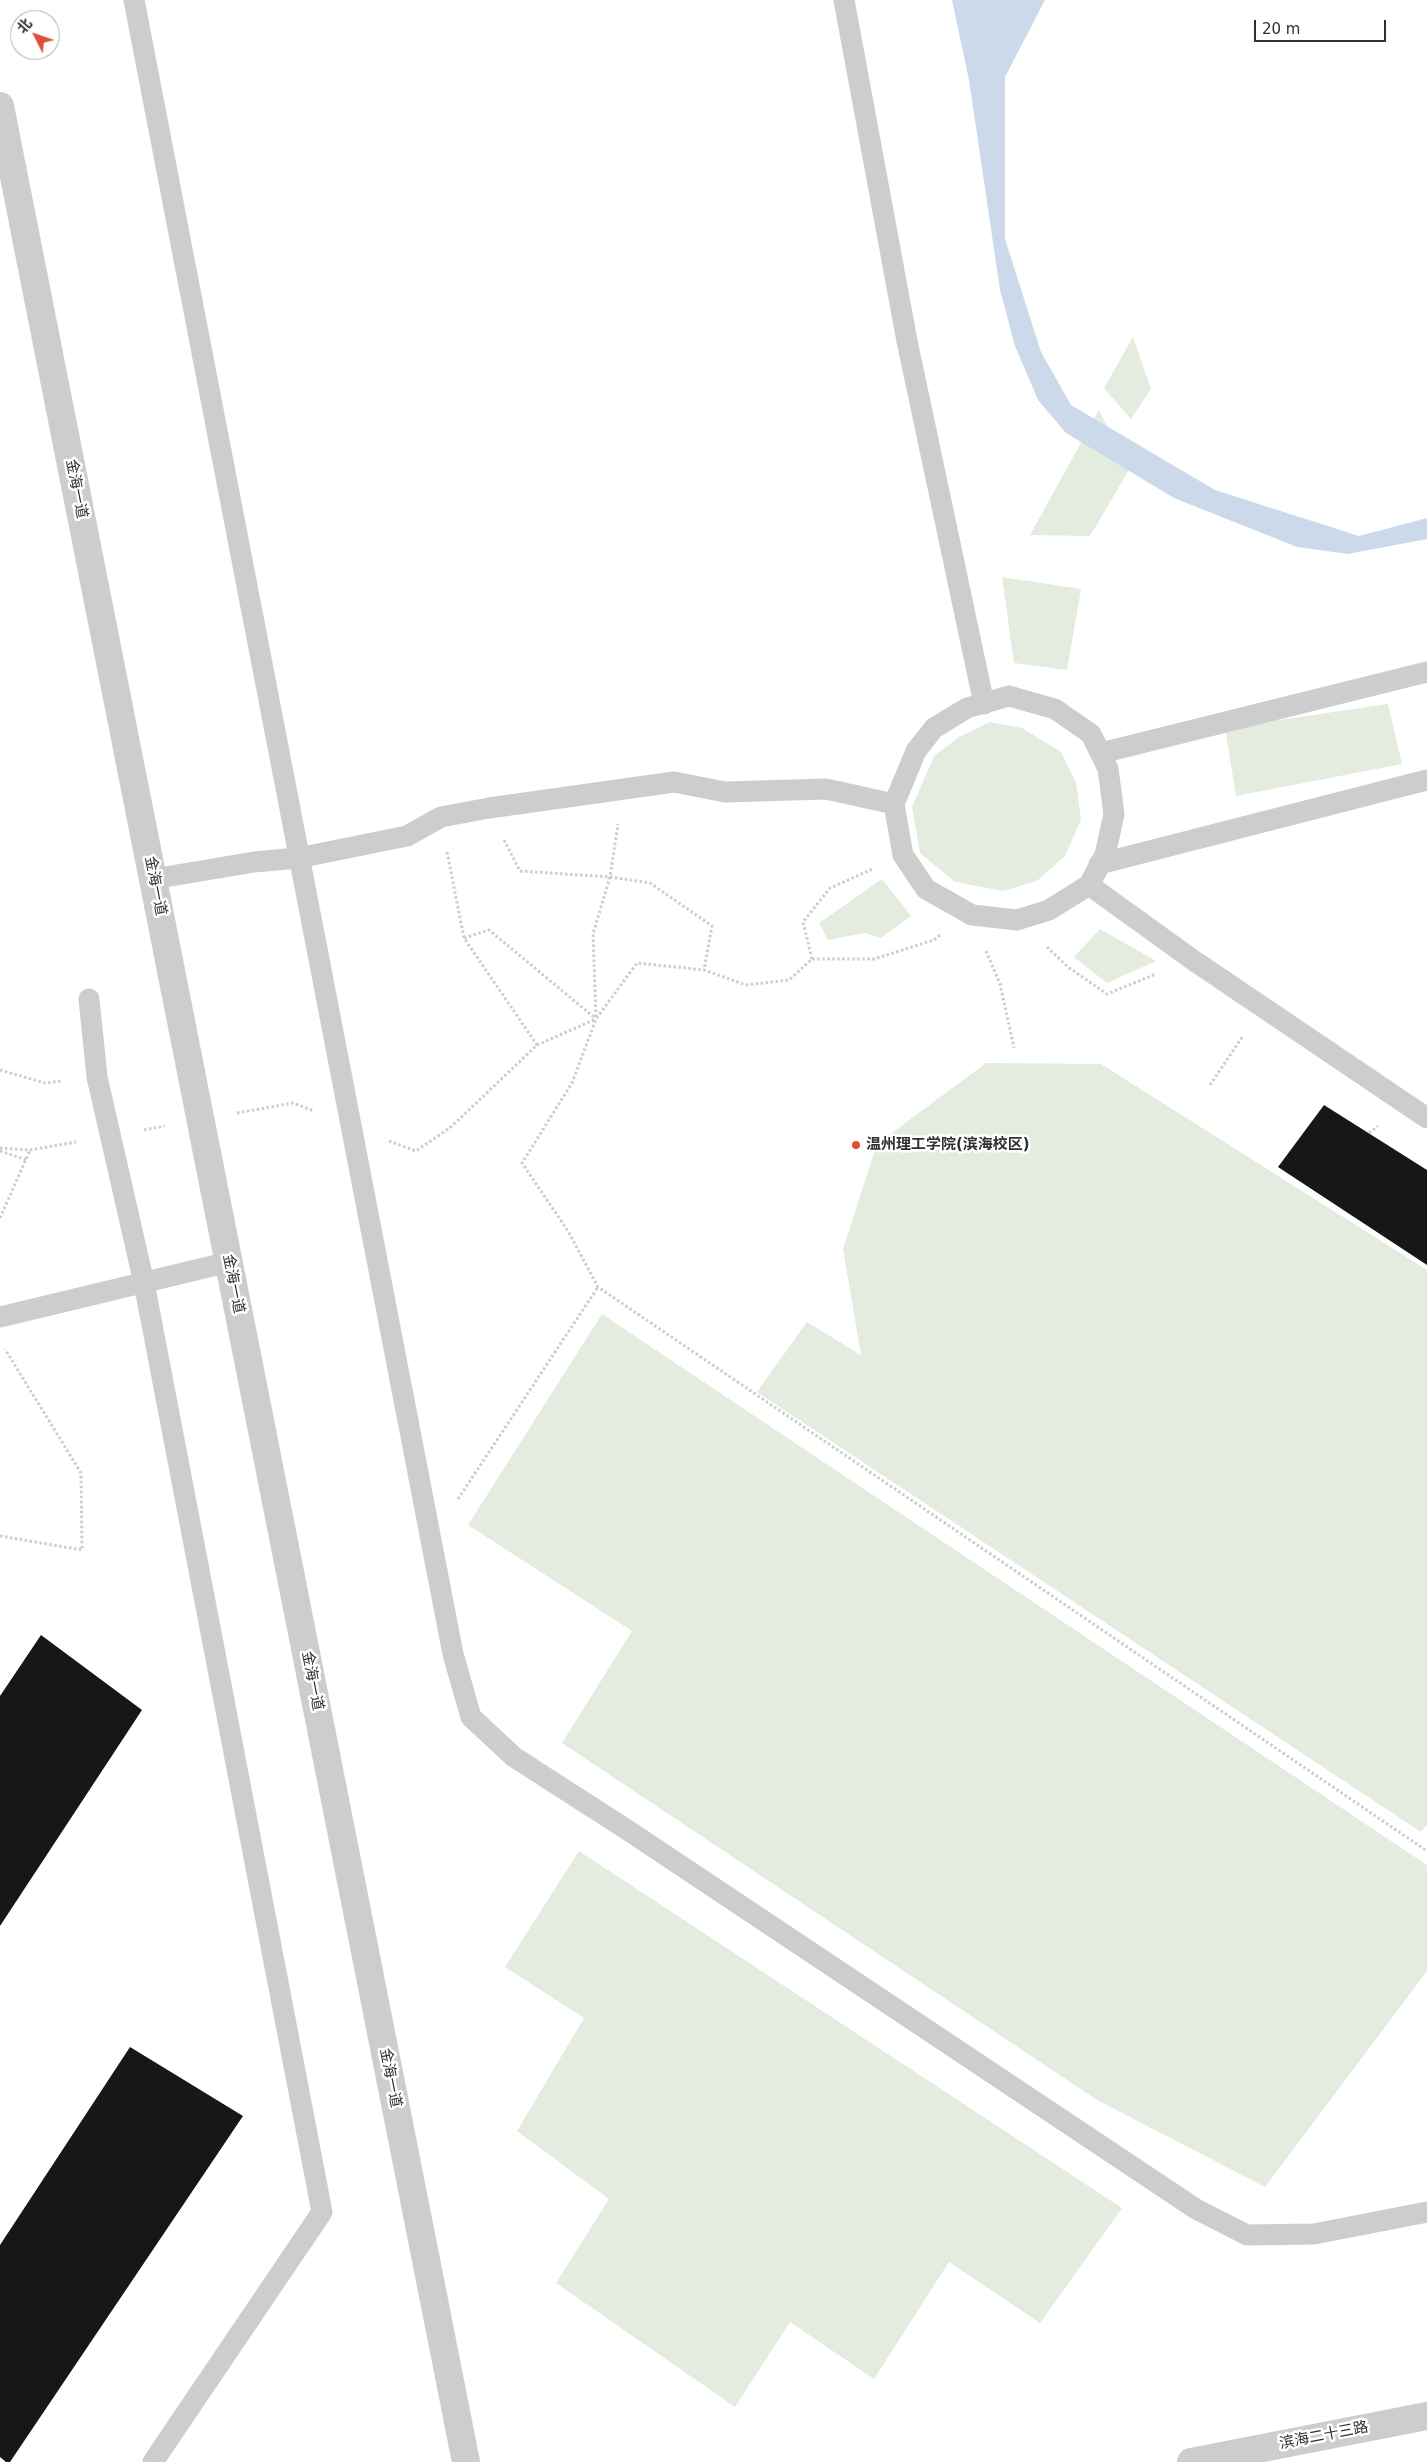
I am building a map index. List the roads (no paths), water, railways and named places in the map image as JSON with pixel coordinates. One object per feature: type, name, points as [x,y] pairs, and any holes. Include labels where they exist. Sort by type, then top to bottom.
[{"type":"street","name":"金海一道","points":[[0,106],[10,207],[153,879],[466,2462]]},
{"type":"street","name":"滨海二十三路","points":[[1192,2462],[1427,2416]]},
{"type":"lane","points":[[134,0],[453,1654],[471,1717],[514,1757],[629,1831],[1196,2209],[1238,2231],[1247,2235],[1314,2234],[1427,2212]]},
{"type":"lane","points":[[844,0],[907,341],[984,704]]},
{"type":"lane","points":[[1100,752],[1427,672]]},
{"type":"lane","points":[[1009,696],[1055,709],[1091,734],[1100,752],[1108,768],[1114,814],[1105,855],[1089,885],[1050,910],[1017,920],[972,915],[926,889],[903,855],[894,804],[916,751],[934,728],[967,708],[1009,696]]},
{"type":"lane","points":[[1099,864],[1427,780]]},
{"type":"lane","points":[[153,879],[254,862],[298,858],[407,836],[441,817],[489,808],[674,782],[725,792],[826,789],[894,804]]},
{"type":"lane","points":[[1089,885],[1193,960],[1427,1118]]},
{"type":"lane","points":[[89,999],[96,1077],[144,1283],[322,2212],[153,2462]]},
{"type":"lane","points":[[0,1317],[229,1262]]},
{"type":"water","points":[[952,0],[1045,0],[1005,77],[1005,239],[1041,352],[1071,405],[1215,490],[1359,536],[1427,518],[1427,539],[1348,554],[1297,547],[1174,498],[1066,433],[1038,400],[1015,346],[1000,290],[969,80]]},
{"type":"place","name":"温州理工学院(滨海校区)","points":[[856,1145]]}]
